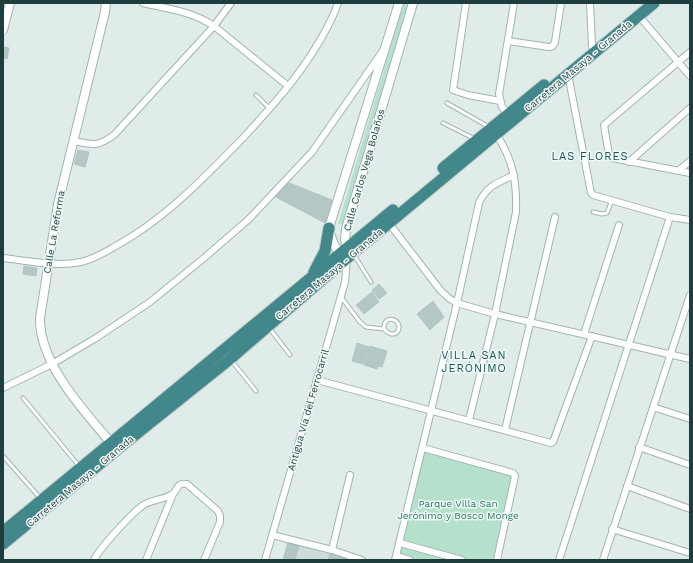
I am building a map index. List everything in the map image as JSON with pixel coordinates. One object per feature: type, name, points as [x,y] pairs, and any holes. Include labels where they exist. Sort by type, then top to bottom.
[{"type":"highway","name":"Carretera Masaya - Granada","points":[[387,221],[477,140],[494,131],[508,114],[643,3]]},
{"type":"highway","name":"Carretera Masaya - Granada","points":[[3,532],[309,280],[347,253],[387,221],[494,131],[568,74],[654,3]]},
{"type":"highway","points":[[309,280],[325,251],[329,228]]},
{"type":"highway","name":"Carretera Masaya - Granada","points":[[3,544],[125,443],[230,359],[347,253]]},
{"type":"street","points":[[3,30],[10,3]]},
{"type":"street","name":"Calle La Reforma","points":[[106,3],[58,204],[40,318],[40,330],[52,364],[63,382],[111,444]]},
{"type":"street","points":[[143,3],[188,12],[201,18],[214,26],[288,86]]},
{"type":"street","points":[[74,141],[95,145],[102,143],[115,134],[214,26],[231,3]]},
{"type":"street","points":[[3,258],[48,263],[81,262],[101,254],[136,235],[186,194],[217,165],[269,108],[307,62],[327,30],[338,3]]},
{"type":"street","name":"Calle Carlos Vega Bolaños","points":[[347,253],[331,238],[329,228],[399,3]]},
{"type":"street","name":"Calle Carlos Vega Bolaños","points":[[347,253],[344,239],[346,229],[413,3]]},
{"type":"street","points":[[466,3],[453,90],[468,95],[500,101]]},
{"type":"street","points":[[508,114],[502,107],[499,94],[514,3]]},
{"type":"street","points":[[508,41],[549,47],[553,46],[555,42],[561,3]]},
{"type":"street","points":[[590,3],[592,46]]},
{"type":"street","points":[[639,16],[690,76]]},
{"type":"street","points":[[3,388],[52,364],[96,338],[150,302],[249,219],[312,152],[385,48]]},
{"type":"street","points":[[690,52],[604,125],[610,157],[678,172],[690,173]]},
{"type":"street","points":[[568,74],[589,190],[593,195],[670,217],[690,220]]},
{"type":"street","points":[[629,162],[690,108]]},
{"type":"street","points":[[469,420],[495,314],[516,212],[514,174],[505,148],[494,131]]},
{"type":"street","points":[[678,172],[690,161]]},
{"type":"street","points":[[410,560],[396,558],[458,303],[479,203],[483,193],[490,187],[514,174]]},
{"type":"street","points":[[505,430],[555,217]]},
{"type":"street","points":[[559,560],[670,217]]},
{"type":"street","points":[[387,221],[441,291],[450,299],[458,303],[495,314],[690,358]]},
{"type":"street","points":[[584,334],[619,225]]},
{"type":"street","name":"Antigua Vía del Ferrocarril","points":[[265,560],[341,297],[345,282],[347,253]]},
{"type":"street","points":[[603,560],[690,295]]},
{"type":"street","points":[[317,380],[469,420],[549,443],[553,442],[592,336]]},
{"type":"street","points":[[653,407],[690,419]]},
{"type":"street","points":[[640,447],[690,465]]},
{"type":"street","points":[[423,448],[514,474],[515,476],[497,560]]},
{"type":"street","points":[[332,550],[350,475]]},
{"type":"street","points":[[146,560],[173,494],[179,485],[183,483],[187,484],[218,511],[220,516],[220,522],[204,560]]},
{"type":"street","points":[[627,486],[690,509]]},
{"type":"street","points":[[103,560],[94,558],[115,533],[142,506],[173,494]]},
{"type":"street","points":[[612,529],[690,553]]},
{"type":"street","points":[[272,535],[332,550],[362,560]]},
{"type":"street","points":[[400,542],[462,560]]},
{"type":"lane","points":[[256,95],[269,108]]},
{"type":"lane","points":[[447,103],[494,131]]},
{"type":"lane","points":[[443,123],[477,140]]},
{"type":"lane","points":[[593,212],[602,214],[607,212],[612,200]]},
{"type":"lane","points":[[347,253],[370,282]]},
{"type":"lane","points":[[341,297],[360,322],[366,326],[384,329],[390,334],[395,334],[398,330],[398,322],[390,319],[386,321],[384,329]]},
{"type":"lane","points":[[267,326],[290,355]]},
{"type":"lane","points":[[230,359],[256,391]]},
{"type":"lane","points":[[23,398],[81,468]]},
{"type":"lane","points":[[3,456],[42,500]]},
{"type":"shaded area","points":[[288,542],[351,560],[283,560]]},
{"type":"green space","points":[[404,3],[410,3],[343,225],[338,224]]},
{"type":"green space","name":"Parque Villa San Jerónimo y Bosco Monge","points":[[423,448],[513,473],[497,560],[410,560],[396,556]]},
{"type":"building","points":[[4,47],[9,48],[7,59],[3,58]]},
{"type":"building","points":[[78,150],[89,152],[85,167],[74,164]]},
{"type":"building","points":[[287,182],[332,200],[325,223],[274,196]]},
{"type":"building","points":[[24,266],[37,268],[36,276],[23,274]]},
{"type":"building","points":[[379,284],[387,293],[379,299],[372,290]]},
{"type":"building","points":[[372,292],[379,302],[364,314],[356,305]]},
{"type":"building","points":[[433,301],[444,317],[430,330],[417,314]]},
{"type":"building","points":[[357,343],[369,347],[363,364],[352,361]]},
{"type":"building","points":[[370,346],[387,351],[382,367],[378,366],[377,369],[364,365]]},
{"type":"building","points":[[288,542],[299,545],[295,560],[283,560]]},
{"type":"building","points":[[330,554],[351,560],[328,560]]},
{"type":"district","name":"LAS FLORES","points":[[590,156]]},
{"type":"district","name":"VILLA SAN JERÓNIMO","points":[[474,361]]}]
